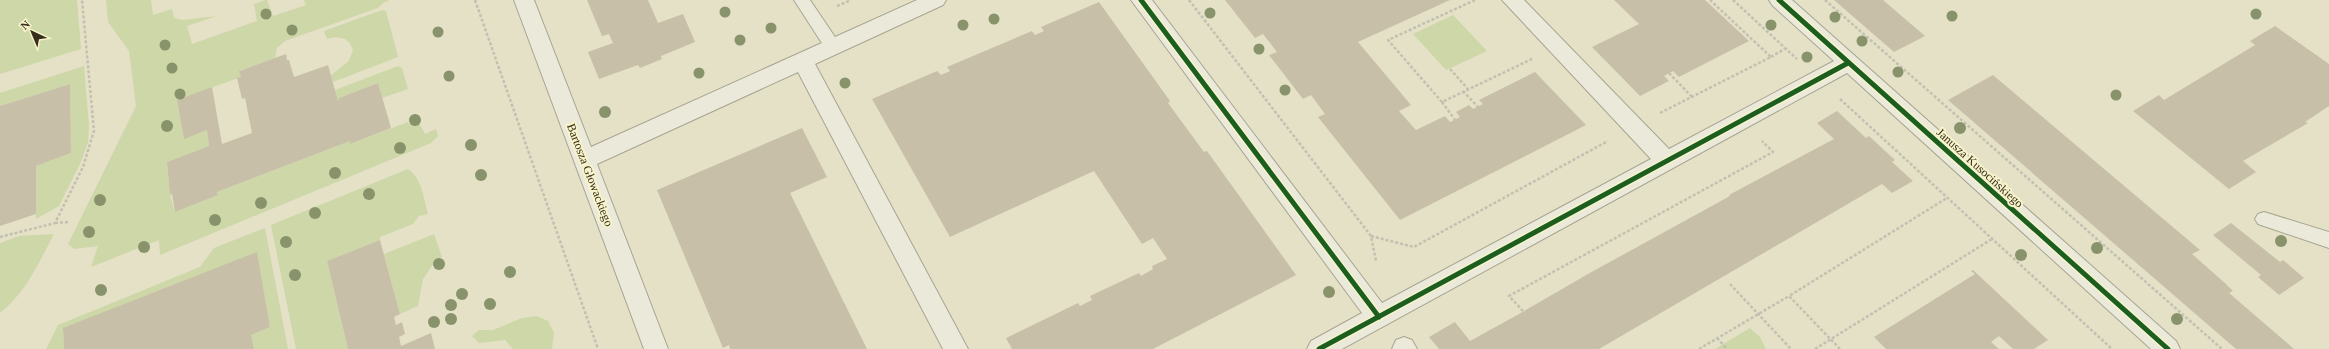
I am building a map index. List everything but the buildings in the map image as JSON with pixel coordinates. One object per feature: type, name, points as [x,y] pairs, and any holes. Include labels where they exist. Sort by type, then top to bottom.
[{"type":"street","name":"Bartosza Głowackiego","points":[[524,0],[656,349]]},
{"type":"street","points":[[584,160],[936,0]]},
{"type":"street","points":[[1141,0],[1388,312]]},
{"type":"street","points":[[1512,0],[1666,161]]},
{"type":"street","name":"Janusza Kusocińskiego","points":[[1779,0],[2165,348]]},
{"type":"street","points":[[803,61],[956,349]]},
{"type":"street","points":[[1319,349],[1848,62]]},
{"type":"lane","points":[[802,0],[833,47]]},
{"type":"lane","points":[[2264,219],[2329,240]]},
{"type":"path","points":[[55,223],[81,174],[90,150],[94,131],[82,0]]},
{"type":"path","points":[[475,0],[598,349]]},
{"type":"path","points":[[1189,0],[1371,236],[1380,283],[1388,312]]},
{"type":"path","points":[[1455,120],[1442,102],[1388,40],[1475,0]]},
{"type":"path","points":[[1710,0],[1771,56]]},
{"type":"path","points":[[1734,0],[2112,349]]},
{"type":"path","points":[[1825,0],[2222,349]]},
{"type":"path","points":[[1371,236],[1414,247],[1633,127],[1786,48]]},
{"type":"path","points":[[1442,102],[1535,57]]},
{"type":"path","points":[[1450,69],[1468,89]]},
{"type":"path","points":[[1669,73],[1692,97]]},
{"type":"path","points":[[1464,91],[1478,107]]},
{"type":"path","points":[[1523,311],[1509,296],[1773,152],[1740,120]]},
{"type":"path","points":[[1699,349],[1789,296],[1948,198]]},
{"type":"path","points":[[0,237],[55,223],[68,222]]},
{"type":"path","points":[[1815,349],[1992,239]]},
{"type":"path","points":[[1730,284],[1790,349]]},
{"type":"path","points":[[1789,296],[1840,349]]},
{"type":"path","points":[[1717,338],[1727,349]]},
{"type":"green space","points":[[0,0],[77,0],[81,49],[0,74]]},
{"type":"green space","points":[[106,0],[151,0],[153,15],[172,9],[174,18],[183,20],[217,16],[187,26],[192,44],[257,21],[254,4],[265,0],[267,0],[273,16],[306,5],[304,0],[390,0],[383,3],[378,8],[285,41],[277,48],[275,58],[240,70],[241,77],[177,100],[184,138],[207,130],[209,146],[167,162],[170,195],[175,212],[218,195],[217,192],[350,141],[350,144],[408,122],[410,124],[419,123],[425,134],[436,129],[438,136],[431,143],[160,255],[159,240],[91,267],[98,246],[74,249],[68,244],[136,106],[129,51],[108,22]]},
{"type":"green space","points":[[382,10],[386,11],[398,57],[333,82],[331,75],[348,62],[353,51],[352,46],[347,40],[340,38],[327,39],[324,31]]},
{"type":"green space","points":[[1453,15],[1487,51],[1446,70],[1413,34]]},
{"type":"green space","points":[[84,66],[89,126],[88,143],[80,164],[59,206],[36,219],[36,166],[71,153],[70,84],[0,106],[0,93]]},
{"type":"green space","points":[[398,66],[402,68],[408,89],[382,98],[378,83],[339,98],[338,101],[335,90]]},
{"type":"green space","points":[[408,169],[413,173],[419,183],[428,214],[419,216],[413,224],[380,237],[380,240],[327,261],[348,349],[296,349],[271,225]]},
{"type":"green space","points":[[265,228],[288,349],[254,349],[251,335],[270,327],[257,254],[63,330],[64,349],[46,349],[58,325],[200,267],[214,248]]},
{"type":"green space","points":[[54,234],[25,286],[18,296],[0,313],[0,243],[19,236]]},
{"type":"green space","points":[[434,234],[442,257],[434,263],[423,279],[418,306],[400,314],[384,254]]},
{"type":"green space","points":[[537,316],[548,321],[554,333],[552,349],[513,349],[505,340],[479,343],[472,336],[479,330],[493,330],[522,318]]},
{"type":"green space","points":[[1750,328],[1760,337],[1766,349],[1715,349]]},
{"type":"cycle path","points":[[1141,0],[1379,317]]},
{"type":"cycle path","points":[[1779,0],[2168,349]]},
{"type":"cycle path","points":[[1319,349],[1848,63]]}]
